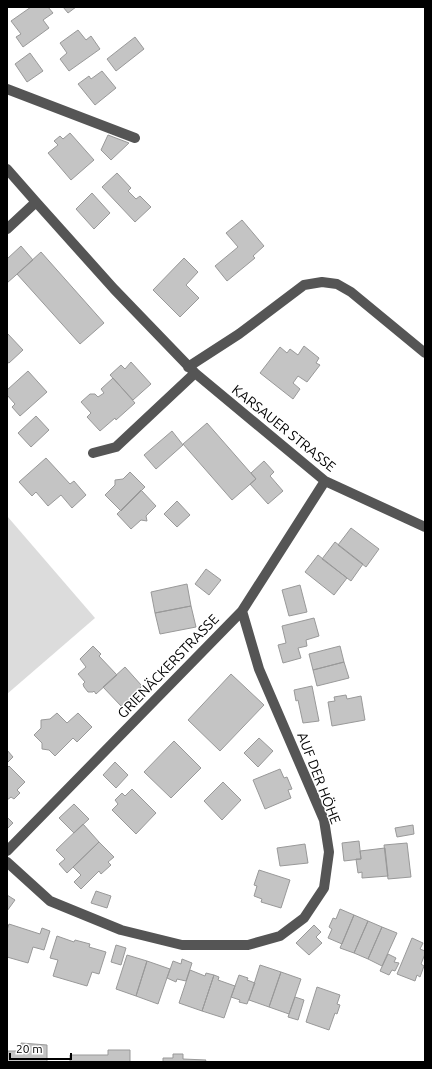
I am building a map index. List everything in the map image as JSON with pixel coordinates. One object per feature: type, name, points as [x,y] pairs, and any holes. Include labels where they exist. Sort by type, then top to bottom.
[{"type":"street","points":[[7,89],[135,138]]},
{"type":"street","name":"KARSAUER STRASSE","points":[[7,169],[114,289],[191,370],[325,481],[425,527]]},
{"type":"street","points":[[7,229],[36,202]]},
{"type":"street","points":[[93,453],[116,447],[191,370],[304,285],[322,282],[337,284],[351,292],[425,353]]},
{"type":"street","name":"GRIENÄCKERSTRASSE","points":[[7,851],[242,610],[325,481]]},
{"type":"street","name":"AUF DER HÖHE","points":[[7,862],[50,901],[121,930],[182,945],[248,945],[280,936],[304,918],[324,888],[329,852],[324,820],[259,669],[242,610]]},
{"type":"shaded area","points":[[7,516],[95,618],[7,694]]},
{"type":"building","points":[[31,7],[48,7],[53,13],[43,20],[49,28],[23,47],[16,37],[21,34],[11,21]]},
{"type":"building","points":[[63,7],[76,7],[68,13]]},
{"type":"building","points":[[78,30],[86,40],[91,36],[100,49],[69,71],[60,59],[67,53],[60,43]]},
{"type":"building","points":[[135,37],[144,49],[116,71],[107,59]]},
{"type":"building","points":[[30,53],[43,71],[27,82],[15,64]]},
{"type":"building","points":[[102,71],[116,88],[95,105],[78,84],[89,76],[91,79]]},
{"type":"building","points":[[70,133],[94,160],[71,180],[48,153],[58,145],[54,141],[60,136],[63,139]]},
{"type":"building","points":[[108,135],[129,143],[111,160],[101,150]]},
{"type":"building","points":[[117,173],[131,188],[128,191],[136,199],[140,196],[151,207],[135,222],[102,187]]},
{"type":"building","points":[[92,193],[110,213],[94,229],[76,209]]},
{"type":"building","points":[[242,220],[264,246],[253,256],[255,258],[227,281],[215,266],[238,247],[226,233]]},
{"type":"building","points":[[21,246],[33,260],[7,283],[7,259]]},
{"type":"building","points":[[41,252],[104,323],[80,344],[17,274]]},
{"type":"building","points":[[184,258],[198,272],[186,285],[199,298],[180,317],[153,290]]},
{"type":"building","points":[[7,333],[23,350],[9,363],[7,362]]},
{"type":"building","points":[[304,346],[319,358],[316,363],[320,365],[307,382],[298,376],[293,383],[300,389],[293,399],[260,373],[280,347],[287,353],[290,349],[298,355]]},
{"type":"building","points":[[131,362],[151,384],[133,400],[110,375],[121,365],[125,369]]},
{"type":"building","points":[[28,371],[47,392],[20,416],[12,407],[15,404],[7,395],[7,390]]},
{"type":"building","points":[[113,378],[135,403],[116,420],[115,418],[100,431],[87,417],[91,413],[81,402],[90,394],[95,394],[98,397],[104,393],[101,389]]},
{"type":"building","points":[[36,416],[49,430],[31,447],[18,433]]},
{"type":"building","points":[[207,423],[256,479],[232,500],[183,444]]},
{"type":"building","points":[[172,431],[183,445],[156,469],[144,455]]},
{"type":"building","points":[[46,458],[70,484],[74,481],[86,495],[72,508],[61,495],[48,506],[36,492],[32,496],[19,482]]},
{"type":"building","points":[[264,461],[274,472],[270,476],[283,491],[268,504],[250,484],[256,479],[251,473]]},
{"type":"building","points":[[130,472],[145,487],[121,511],[105,495],[115,485],[115,480],[123,479]]},
{"type":"building","points":[[141,490],[156,506],[146,516],[147,521],[141,520],[131,529],[117,514]]},
{"type":"building","points":[[177,501],[190,515],[177,527],[164,514]]},
{"type":"building","points":[[351,528],[379,549],[366,567],[338,545]]},
{"type":"building","points":[[335,542],[363,564],[351,581],[322,559]]},
{"type":"building","points":[[318,555],[347,578],[334,595],[305,572]]},
{"type":"building","points":[[206,569],[221,580],[209,595],[195,584]]},
{"type":"building","points":[[187,584],[191,606],[155,613],[151,592]]},
{"type":"building","points":[[300,585],[307,612],[289,616],[282,590]]},
{"type":"building","points":[[191,606],[196,627],[160,634],[155,613]]},
{"type":"building","points":[[314,618],[319,636],[306,640],[307,646],[298,648],[301,658],[283,663],[278,645],[286,643],[282,626]]},
{"type":"building","points":[[93,646],[101,654],[99,656],[117,675],[96,694],[94,691],[88,692],[83,684],[85,682],[78,674],[86,667],[80,659]]},
{"type":"building","points":[[340,646],[344,662],[313,670],[309,654]]},
{"type":"building","points":[[344,662],[349,678],[317,686],[313,670]]},
{"type":"building","points":[[125,667],[142,686],[136,692],[139,695],[131,703],[129,700],[121,706],[103,687]]},
{"type":"building","points":[[231,674],[264,705],[220,751],[188,720]]},
{"type":"building","points":[[312,686],[319,721],[303,723],[298,700],[296,701],[294,690]]},
{"type":"building","points":[[346,695],[347,699],[361,696],[365,720],[332,726],[328,702],[335,701],[334,697]]},
{"type":"building","points":[[57,713],[67,723],[78,713],[92,727],[77,742],[73,738],[55,756],[49,750],[42,749],[42,743],[34,735],[41,728],[41,720],[50,719]]},
{"type":"building","points":[[259,738],[273,751],[258,767],[244,753]]},
{"type":"building","points":[[174,741],[201,768],[171,798],[144,772]]},
{"type":"building","points":[[7,750],[13,757],[7,763]]},
{"type":"building","points":[[115,762],[128,775],[116,788],[103,775]]},
{"type":"building","points":[[9,766],[25,782],[17,790],[20,793],[14,799],[11,797],[7,800],[7,768]]},
{"type":"building","points":[[280,769],[284,778],[287,777],[292,789],[288,790],[291,798],[265,809],[253,780]]},
{"type":"building","points":[[223,782],[241,800],[222,820],[204,801]]},
{"type":"building","points":[[132,789],[156,813],[136,834],[112,810],[118,804],[115,800],[122,793],[125,796]]},
{"type":"building","points":[[74,804],[89,819],[74,833],[59,818]]},
{"type":"building","points":[[7,817],[13,823],[7,829]]},
{"type":"building","points":[[83,824],[99,842],[67,873],[59,864],[65,859],[56,850]]},
{"type":"building","points":[[413,825],[414,834],[397,837],[395,828]]},
{"type":"building","points":[[359,841],[361,859],[344,861],[342,843]]},
{"type":"building","points":[[99,842],[114,857],[108,862],[111,865],[101,874],[99,871],[81,889],[74,882],[81,875],[73,867]]},
{"type":"building","points":[[407,843],[411,877],[388,879],[384,845]]},
{"type":"building","points":[[305,844],[308,863],[280,866],[277,848]]},
{"type":"building","points":[[385,848],[388,876],[362,878],[362,872],[358,873],[356,859],[361,859],[360,851]]},
{"type":"building","points":[[259,870],[290,880],[281,908],[261,902],[262,899],[254,896],[257,886],[254,885]]},
{"type":"building","points":[[96,891],[111,896],[107,908],[91,903]]},
{"type":"building","points":[[7,895],[15,900],[7,911]]},
{"type":"building","points":[[340,909],[354,915],[342,944],[328,938],[332,929],[329,927],[333,918],[336,919]]},
{"type":"building","points":[[354,915],[368,921],[354,953],[340,948]]},
{"type":"building","points":[[368,921],[382,927],[368,959],[354,953]]},
{"type":"building","points":[[9,924],[40,934],[42,928],[50,931],[44,950],[33,947],[28,963],[7,957],[7,930]]},
{"type":"building","points":[[314,925],[321,932],[316,937],[322,943],[309,955],[296,943]]},
{"type":"building","points":[[382,927],[397,933],[382,966],[368,959]]},
{"type":"building","points":[[57,936],[74,942],[75,940],[90,944],[89,947],[106,952],[99,974],[92,972],[87,986],[53,976],[58,960],[50,958]]},
{"type":"building","points":[[412,938],[423,943],[420,949],[425,951],[421,964],[424,966],[420,977],[417,975],[415,981],[397,974]]},
{"type":"building","points":[[116,945],[126,948],[121,965],[111,962]]},
{"type":"building","points":[[388,954],[396,958],[394,962],[399,963],[395,971],[392,970],[389,975],[380,971]]},
{"type":"building","points":[[127,955],[147,961],[136,996],[116,989]]},
{"type":"building","points":[[182,959],[192,963],[186,981],[177,979],[176,982],[167,978],[173,961],[181,964]]},
{"type":"building","points":[[147,961],[170,969],[158,1004],[136,996]]},
{"type":"building","points":[[260,965],[281,972],[269,1007],[249,1000]]},
{"type":"building","points":[[190,970],[205,976],[206,973],[214,975],[202,1011],[179,1003]]},
{"type":"building","points":[[281,972],[301,979],[289,1014],[269,1007]]},
{"type":"building","points":[[214,975],[219,977],[218,980],[235,986],[224,1018],[202,1011]]},
{"type":"building","points":[[239,975],[248,978],[247,980],[255,983],[247,1004],[239,1002],[240,1000],[231,997]]},
{"type":"building","points":[[317,987],[340,995],[337,1004],[340,1005],[337,1014],[335,1013],[329,1030],[306,1022]]},
{"type":"building","points":[[295,997],[304,1000],[298,1020],[288,1017]]},
{"type":"building","points":[[21,1043],[47,1045],[47,1062],[7,1062],[8,1051],[20,1051]]},
{"type":"building","points":[[108,1050],[130,1050],[130,1062],[70,1062],[70,1055],[108,1055]]},
{"type":"building","points":[[173,1054],[183,1054],[183,1059],[206,1060],[205,1062],[163,1062],[163,1058],[173,1058]]}]
